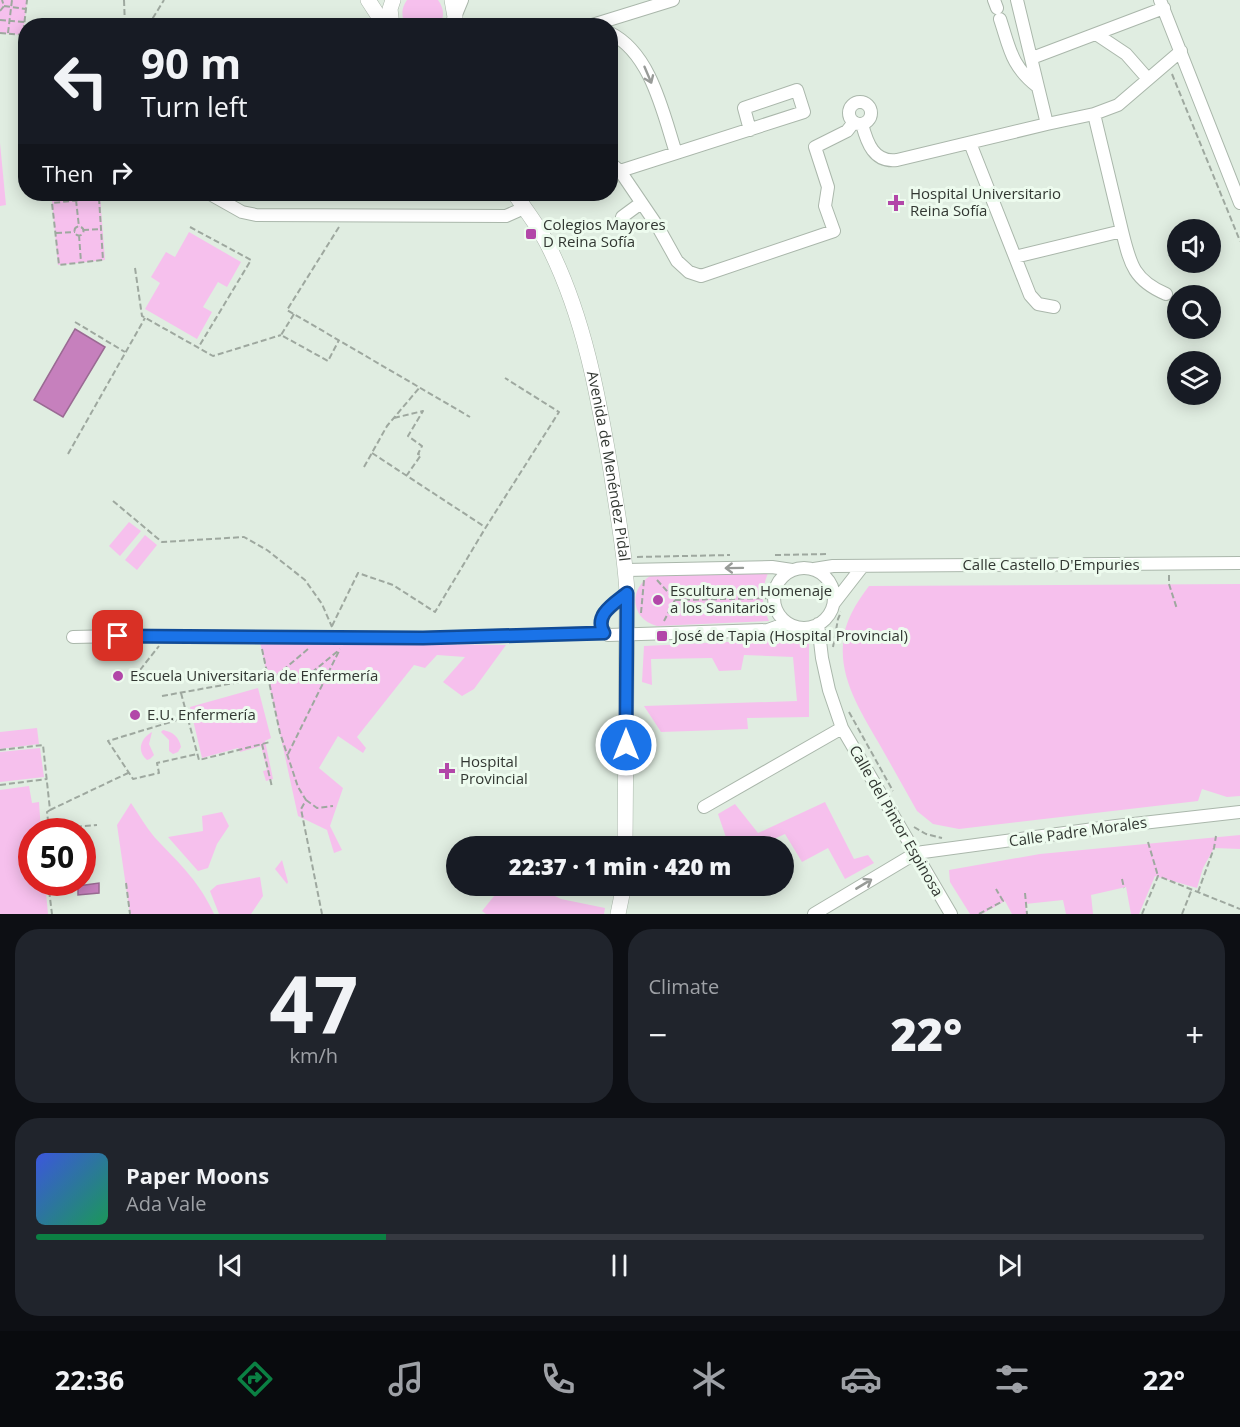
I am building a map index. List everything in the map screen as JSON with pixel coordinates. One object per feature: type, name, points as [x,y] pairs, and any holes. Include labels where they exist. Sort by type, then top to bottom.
[{"type":"main road","points":[[368,0],[380,18]]},
{"type":"main road","points":[[390,18],[393,0]]},
{"type":"main road","points":[[452,0],[455,18]]},
{"type":"main road","name":"Avenida de Menéndez Pidal","points":[[519,201],[549,246],[579,321],[596,385],[625,564],[627,593],[625,836]]},
{"type":"main road","points":[[618,914],[622,896]]},
{"type":"street","points":[[457,18],[462,0]]},
{"type":"street","points":[[1017,0],[1047,124]]},
{"type":"street","points":[[615,18],[666,2]]},
{"type":"street","points":[[1032,58],[1096,34],[1162,4],[1240,203]]},
{"type":"street","points":[[997,9],[1014,61],[1019,70],[1038,87]]},
{"type":"street","points":[[1096,34],[1126,54],[1148,79]]},
{"type":"street","points":[[618,37],[638,54],[644,66],[662,106],[676,153]]},
{"type":"street","points":[[618,171],[658,227],[677,261],[689,272],[701,276],[834,231],[825,206],[828,187],[815,147],[858,123],[870,147],[881,158],[886,161],[897,160],[1094,114],[1118,105],[1181,51]]},
{"type":"street","points":[[618,166],[676,153],[750,130],[804,112],[797,90],[744,108],[750,130]]},
{"type":"street","points":[[1094,114],[1131,265],[1151,288],[1166,294]]},
{"type":"street","points":[[970,143],[1033,300],[1044,307],[1054,307]]},
{"type":"street","points":[[1226,167],[1240,176]]},
{"type":"street","points":[[222,201],[242,212],[256,215],[506,216],[524,208]]},
{"type":"street","points":[[622,217],[641,203]]},
{"type":"street","points":[[1015,257],[1122,231]]},
{"type":"street","name":"Calle Castello D'Empuries","points":[[814,569],[833,566],[1240,563]]},
{"type":"street","points":[[625,564],[653,569],[772,567],[792,570],[814,569],[826,577],[839,604]]},
{"type":"street","points":[[792,570],[776,585],[774,598],[777,612],[787,623],[803,628],[818,624],[829,615],[839,604],[862,567]]},
{"type":"street","points":[[604,633],[600,623],[603,614],[627,593]]},
{"type":"street","points":[[73,637],[339,638],[604,633],[611,635],[768,630],[787,623]]},
{"type":"street","name":"Calle del Pintor Espinosa","points":[[818,624],[824,669],[842,728],[951,914]]},
{"type":"street","name":"Calle del Pintor Espinosa","points":[[704,807],[842,728]]},
{"type":"street","name":"Calle Padre Morales","points":[[916,853],[1240,812]]},
{"type":"street","points":[[814,914],[916,853]]},
{"type":"path","points":[[2,0],[4,6]]},
{"type":"path","points":[[8,33],[12,0]]},
{"type":"path","points":[[25,18],[27,0]]},
{"type":"path","points":[[124,0],[125,18]]},
{"type":"path","points":[[153,18],[164,0]]},
{"type":"path","points":[[4,6],[26,9]]},
{"type":"path","points":[[0,11],[4,6]]},
{"type":"path","points":[[0,20],[18,22]]},
{"type":"path","points":[[0,33],[18,34]]},
{"type":"path","points":[[1167,63],[1240,241]]},
{"type":"path","points":[[68,201],[52,203],[59,265],[103,260],[99,201]]},
{"type":"path","points":[[76,201],[79,227],[83,230],[101,229]]},
{"type":"path","points":[[346,215],[287,310],[470,417]]},
{"type":"path","points":[[190,226],[251,260],[198,348]]},
{"type":"path","points":[[79,227],[74,228],[75,236],[83,235],[83,230]]},
{"type":"path","points":[[56,233],[75,232]]},
{"type":"path","points":[[79,235],[81,262]]},
{"type":"path","points":[[135,268],[142,316],[213,356],[281,335],[294,314]]},
{"type":"path","points":[[68,454],[145,318]]},
{"type":"path","points":[[75,322],[125,352]]},
{"type":"path","points":[[281,335],[328,361],[339,340]]},
{"type":"path","points":[[288,754],[339,638],[358,573],[393,585],[435,612],[559,412],[505,378]]},
{"type":"path","points":[[364,467],[387,426],[420,387]]},
{"type":"path","points":[[394,418],[423,411],[408,436],[422,446],[418,454],[421,455],[407,476]]},
{"type":"path","points":[[372,453],[486,527]]},
{"type":"path","points":[[113,501],[162,542],[244,537],[267,550],[305,580],[322,604],[339,638]]},
{"type":"path","points":[[625,564],[646,557]]},
{"type":"path","points":[[1169,564],[1169,584],[1178,609]]},
{"type":"path","points":[[653,569],[653,576],[675,600],[774,598]]},
{"type":"path","points":[[664,632],[664,622],[675,600]]},
{"type":"path","points":[[832,647],[839,604]]},
{"type":"path","points":[[140,670],[167,636]]},
{"type":"path","points":[[259,637],[280,734],[298,787],[306,800],[317,808],[333,806]]},
{"type":"path","points":[[269,682],[322,637]]},
{"type":"path","points":[[269,682],[305,678],[339,638]]},
{"type":"path","points":[[162,696],[268,677]]},
{"type":"path","points":[[181,693],[199,760],[270,742]]},
{"type":"path","points":[[849,712],[896,795]]},
{"type":"path","points":[[187,717],[108,741],[133,779],[159,773],[157,763],[197,754]]},
{"type":"path","points":[[262,744],[272,787]]},
{"type":"path","points":[[0,750],[43,745],[50,810]]},
{"type":"path","points":[[48,818],[47,812],[50,810],[129,773]]},
{"type":"path","points":[[0,785],[47,779]]},
{"type":"path","points":[[306,800],[301,809],[322,914]]},
{"type":"path","points":[[913,826],[926,834],[947,839]]},
{"type":"path","points":[[1198,892],[1216,836]]},
{"type":"path","points":[[1142,914],[1158,876],[1148,842]]},
{"type":"path","points":[[1158,876],[1240,909]]},
{"type":"path","points":[[1122,879],[1124,888]]},
{"type":"path","points":[[126,883],[130,914]]},
{"type":"path","points":[[979,914],[1003,901],[996,889]]},
{"type":"path","points":[[1182,914],[1192,890]]},
{"type":"path","points":[[1025,893],[1027,914]]},
{"type":"path","points":[[50,896],[52,914]]},
{"type":"shaded area","points":[[0,0],[27,0],[25,18],[18,18],[18,35],[0,33]]},
{"type":"shaded area","points":[[407,0],[438,0],[442,6],[442,18],[403,18]]},
{"type":"shaded area","points":[[0,143],[6,205],[0,206]]},
{"type":"shaded area","points":[[52,201],[100,201],[105,260],[58,265]]},
{"type":"shaded area","points":[[189,232],[241,262],[227,287],[218,282],[203,307],[212,312],[197,339],[145,309],[160,283],[151,277],[166,252],[175,257]]},
{"type":"shaded area","points":[[75,329],[105,347],[63,417],[34,400]]},
{"type":"shaded area","points":[[129,522],[141,531],[120,556],[109,546]]},
{"type":"shaded area","points":[[145,535],[157,545],[137,570],[125,560]]},
{"type":"shaded area","points":[[768,573],[763,597],[769,621],[657,626],[642,617],[636,604],[638,589],[650,576]]},
{"type":"shaded area","points":[[1240,584],[1240,796],[1227,797],[1202,789],[1198,801],[959,829],[933,824],[917,811],[860,710],[845,672],[843,644],[848,620],[869,586]]},
{"type":"shaded area","points":[[809,638],[809,717],[747,718],[748,729],[661,732],[644,706],[797,701],[793,657],[744,655],[741,670],[719,671],[712,658],[651,659],[652,685],[642,682],[644,646]]},
{"type":"shaded area","points":[[260,642],[506,645],[474,689],[462,696],[443,682],[465,657],[437,655],[425,668],[414,665],[357,737],[366,748],[363,753],[338,736],[319,768],[343,788],[330,826],[342,850],[334,853],[327,830],[298,816]]},
{"type":"shaded area","points":[[258,688],[271,738],[265,741],[273,779],[266,781],[263,771],[267,770],[261,746],[240,752],[238,748],[202,758],[190,707]]},
{"type":"shaded area","points":[[37,728],[39,744],[0,749],[0,732]]},
{"type":"shaded area","points":[[163,730],[177,738],[181,747],[178,752],[173,754],[169,751],[169,740],[161,732]]},
{"type":"shaded area","points":[[152,732],[149,744],[154,755],[147,760],[142,753],[141,745]]},
{"type":"shaded area","points":[[40,748],[44,777],[0,782],[0,752]]},
{"type":"shaded area","points":[[29,786],[32,803],[39,802],[40,818],[18,818],[18,896],[46,896],[48,914],[0,914],[0,790]]},
{"type":"shaded area","points":[[825,802],[854,859],[868,855],[874,863],[845,879],[828,848],[802,862],[794,849],[794,836],[785,834],[780,836],[726,836],[718,814],[735,804],[758,833]]},
{"type":"shaded area","points":[[131,803],[151,833],[197,884],[214,914],[130,914],[117,825]]},
{"type":"shaded area","points":[[222,812],[229,826],[217,844],[208,868],[198,871],[168,837],[203,831],[202,816]]},
{"type":"shaded area","points":[[1240,835],[1240,849],[1214,848],[1203,868],[1197,888],[1155,876],[1139,914],[1131,914],[1126,887],[1091,895],[1093,914],[1066,914],[1063,900],[1025,904],[1027,914],[1012,914],[1005,901],[982,914],[970,914],[950,882],[949,870],[1040,854]]},
{"type":"shaded area","points":[[282,860],[288,882],[287,884],[275,869]]},
{"type":"shaded area","points":[[260,877],[263,896],[251,914],[219,914],[210,891],[217,885]]},
{"type":"shaded area","points":[[96,883],[99,883],[99,893],[96,893]]},
{"type":"shaded area","points":[[494,896],[555,896],[605,908],[604,914],[486,914],[482,911]]},
{"type":"place","name":"Hospital Universitario Reina Sofía","points":[[896,203]]},
{"type":"place","name":"Colegios Mayores D Reina Sofía","points":[[531,234]]},
{"type":"place","name":"Escultura en Homenaje a los Sanitarios","points":[[658,600]]},
{"type":"place","name":"José de Tapia (Hospital Provincial)","points":[[662,636]]},
{"type":"place","name":"Escuela Universitaria de Enfermería","points":[[118,676]]},
{"type":"place","name":"E.U. Enfermería","points":[[135,715]]},
{"type":"place","name":"Hospital Provincial","points":[[447,771]]},
{"type":"route","points":[[118,636],[423,638],[604,633],[600,623],[603,614],[627,593],[626,745]]}]
